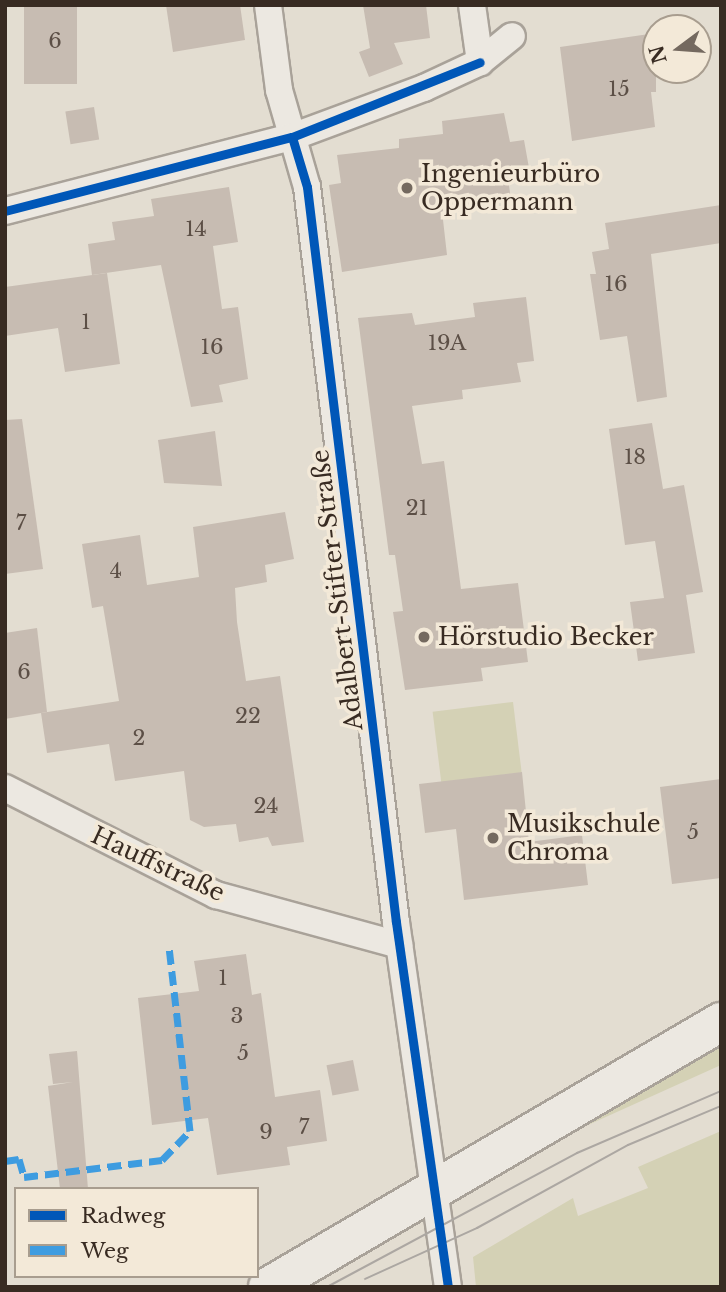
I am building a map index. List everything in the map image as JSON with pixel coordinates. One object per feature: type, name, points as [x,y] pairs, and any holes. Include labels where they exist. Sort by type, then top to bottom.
[{"type":"street","name":"Adalbert-Stifter-Straße","points":[[268,5],[278,78],[307,187],[399,945],[448,1287]]},
{"type":"street","points":[[472,5],[480,62]]},
{"type":"street","points":[[5,211],[292,137],[480,62],[512,36]]},
{"type":"street","name":"Hauffstraße","points":[[5,788],[216,895],[399,945]]},
{"type":"street","points":[[268,1287],[721,1022]]},
{"type":"shaded area","points":[[513,702],[522,772],[441,782],[433,712]]},
{"type":"shaded area","points":[[721,1037],[721,1065],[557,1139]]},
{"type":"shaded area","points":[[721,1131],[721,1287],[476,1287],[473,1257],[573,1198],[578,1216],[648,1188],[638,1167]]},
{"type":"building","points":[[24,5],[77,5],[77,84],[24,84]]},
{"type":"building","points":[[166,5],[240,5],[245,40],[173,52]]},
{"type":"building","points":[[363,5],[426,5],[430,38],[394,43],[403,64],[369,77],[359,52],[370,48]]},
{"type":"building","points":[[642,35],[642,84],[656,84],[656,92],[651,92],[655,127],[572,141],[560,47]]},
{"type":"building","points":[[94,107],[99,140],[71,144],[65,112]]},
{"type":"building","points":[[504,113],[510,142],[524,140],[529,168],[507,171],[511,200],[442,211],[447,255],[342,272],[329,185],[341,183],[337,155],[399,148],[399,139],[443,134],[442,121]]},
{"type":"building","points":[[229,187],[238,242],[213,246],[222,309],[238,307],[248,379],[219,385],[223,402],[191,407],[161,265],[92,275],[88,244],[115,240],[112,222],[154,216],[151,199]]},
{"type":"building","points":[[721,205],[721,243],[651,254],[667,397],[637,402],[627,336],[600,340],[590,274],[596,274],[592,252],[609,249],[605,223]]},
{"type":"building","points":[[107,273],[120,364],[65,372],[58,328],[5,336],[5,287]]},
{"type":"building","points":[[526,297],[534,361],[517,363],[521,382],[462,390],[463,399],[412,406],[422,464],[444,461],[461,589],[518,583],[528,662],[481,668],[483,681],[405,690],[393,612],[403,611],[395,555],[389,555],[358,318],[412,313],[415,325],[475,317],[473,303]]},
{"type":"building","points":[[22,419],[43,569],[5,574],[5,420]]},
{"type":"building","points":[[652,423],[663,489],[684,485],[703,592],[686,595],[695,653],[638,661],[630,602],[664,598],[655,541],[625,545],[609,429]]},
{"type":"building","points":[[215,431],[222,486],[164,483],[158,440]]},
{"type":"building","points":[[285,512],[294,559],[265,565],[267,582],[235,588],[246,681],[280,676],[304,842],[272,846],[268,837],[239,842],[236,824],[204,827],[190,820],[184,771],[115,781],[109,744],[47,753],[41,713],[119,701],[103,606],[92,608],[82,544],[140,535],[147,585],[199,577],[193,527]]},
{"type":"building","points":[[37,628],[47,712],[5,719],[5,633]]},
{"type":"building","name":"Musikschule Chroma","points":[[522,772],[529,842],[582,835],[588,885],[464,900],[456,829],[425,833],[419,784]]},
{"type":"building","points":[[721,779],[721,878],[672,884],[660,787]]},
{"type":"building","points":[[246,954],[252,995],[261,993],[275,1097],[320,1090],[327,1141],[287,1147],[290,1165],[217,1175],[208,1118],[152,1125],[138,998],[199,991],[194,961]]},
{"type":"building","points":[[77,1051],[88,1187],[60,1187],[48,1086],[73,1082],[53,1084],[49,1054]]},
{"type":"building","points":[[353,1060],[359,1090],[332,1096],[326,1065]]},
{"type":"tram line","points":[[327,1287],[577,1153],[721,1091]]},
{"type":"tram line","points":[[365,1279],[477,1228],[628,1145],[721,1106]]},
{"type":"marked path","points":[[5,1161],[19,1159],[24,1177],[162,1160],[190,1131],[169,946]]},
{"type":"cycle path","points":[[5,211],[292,137],[480,62]]},
{"type":"cycle path","points":[[292,137],[307,187],[396,922],[448,1287]]},
{"type":"place","name":"Ingenieurbüro Oppermann","points":[[407,188]]},
{"type":"place","name":"Hörstudio Becker","points":[[424,637]]},
{"type":"place","name":"Musikschule Chroma","points":[[493,838]]}]
